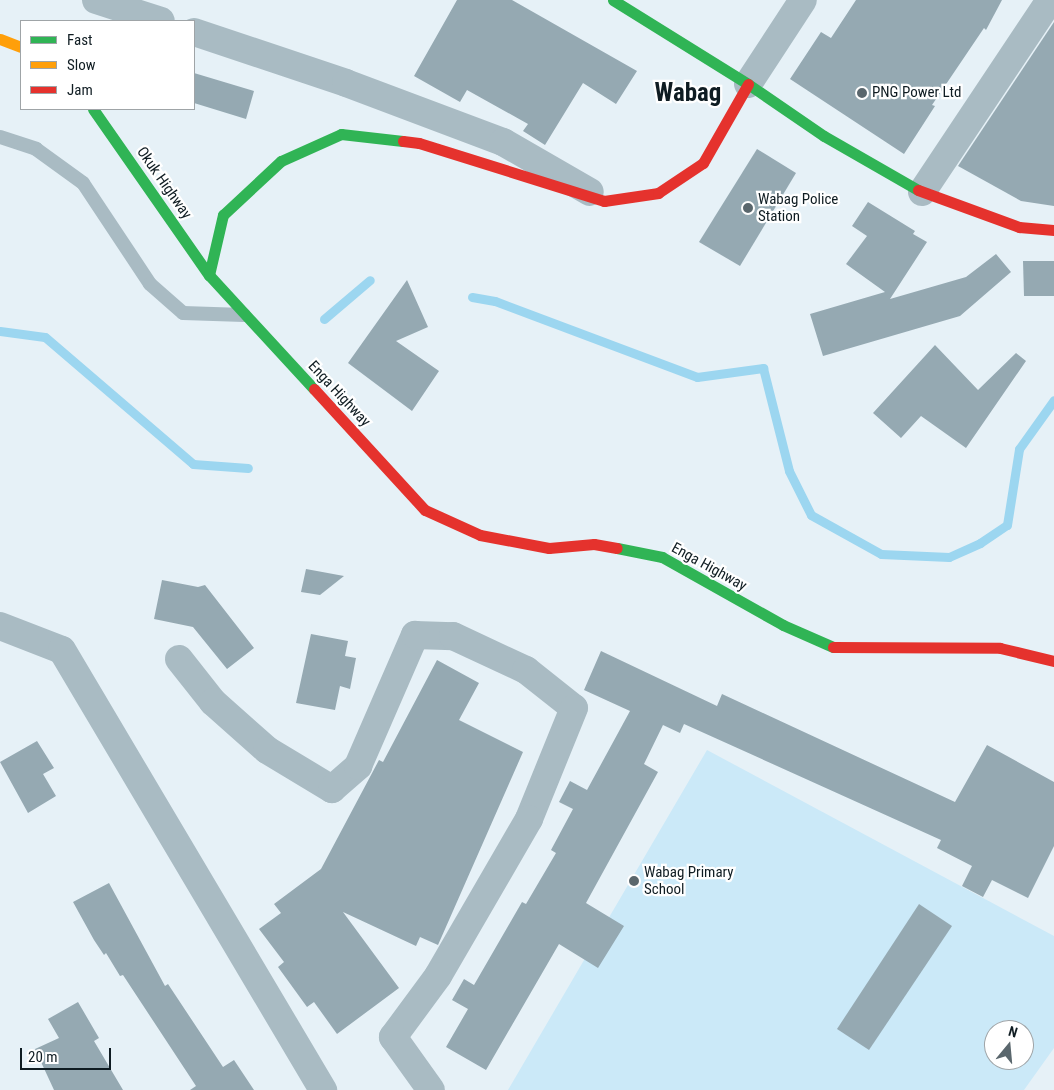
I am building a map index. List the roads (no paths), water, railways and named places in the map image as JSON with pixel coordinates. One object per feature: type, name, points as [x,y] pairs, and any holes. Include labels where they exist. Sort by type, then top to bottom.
[{"type":"main road","points":[[613,0],[748,84],[824,136],[922,192],[1019,227],[1054,230]]},
{"type":"main road","points":[[0,39],[20,47]]},
{"type":"main road","points":[[209,275],[223,215],[281,161],[341,134],[419,143],[510,174],[604,201],[658,193],[703,163],[748,84]]},
{"type":"main road","name":"Okuk Highway","points":[[94,110],[209,275]]},
{"type":"main road","name":"Enga Highway","points":[[209,275],[425,510],[480,535],[549,548],[594,544],[662,557],[783,625],[839,649],[1000,648],[1054,661]]},
{"type":"street","points":[[96,0],[158,20]]},
{"type":"street","points":[[748,84],[803,0]]},
{"type":"street","points":[[922,192],[1050,0]]},
{"type":"street","points":[[195,32],[346,82],[503,142],[604,201]]},
{"type":"street","points":[[0,626],[62,650],[323,1090]]},
{"type":"street","points":[[178,659],[213,702],[267,750],[332,789],[358,766],[415,635],[453,636],[526,670],[574,708],[529,819],[438,976],[394,1037],[431,1090]]},
{"type":"lane","points":[[0,138],[36,149],[83,183],[150,284],[182,313],[247,315]]},
{"type":"waterway","points":[[324,319],[370,280]]},
{"type":"waterway","points":[[472,297],[495,301],[697,377],[763,368],[789,471],[811,515],[881,554],[949,557],[980,543],[1007,525],[1019,449],[1054,400]]},
{"type":"waterway","points":[[0,331],[45,337],[193,464],[248,468]]},
{"type":"place","name":"PNG Power Ltd","points":[[862,93]]},
{"type":"place","name":"Wabag Police Station","points":[[748,208]]},
{"type":"place","name":"Wabag Primary School","points":[[634,881]]},
{"type":"district","name":"Wabag","points":[[688,93]]}]
